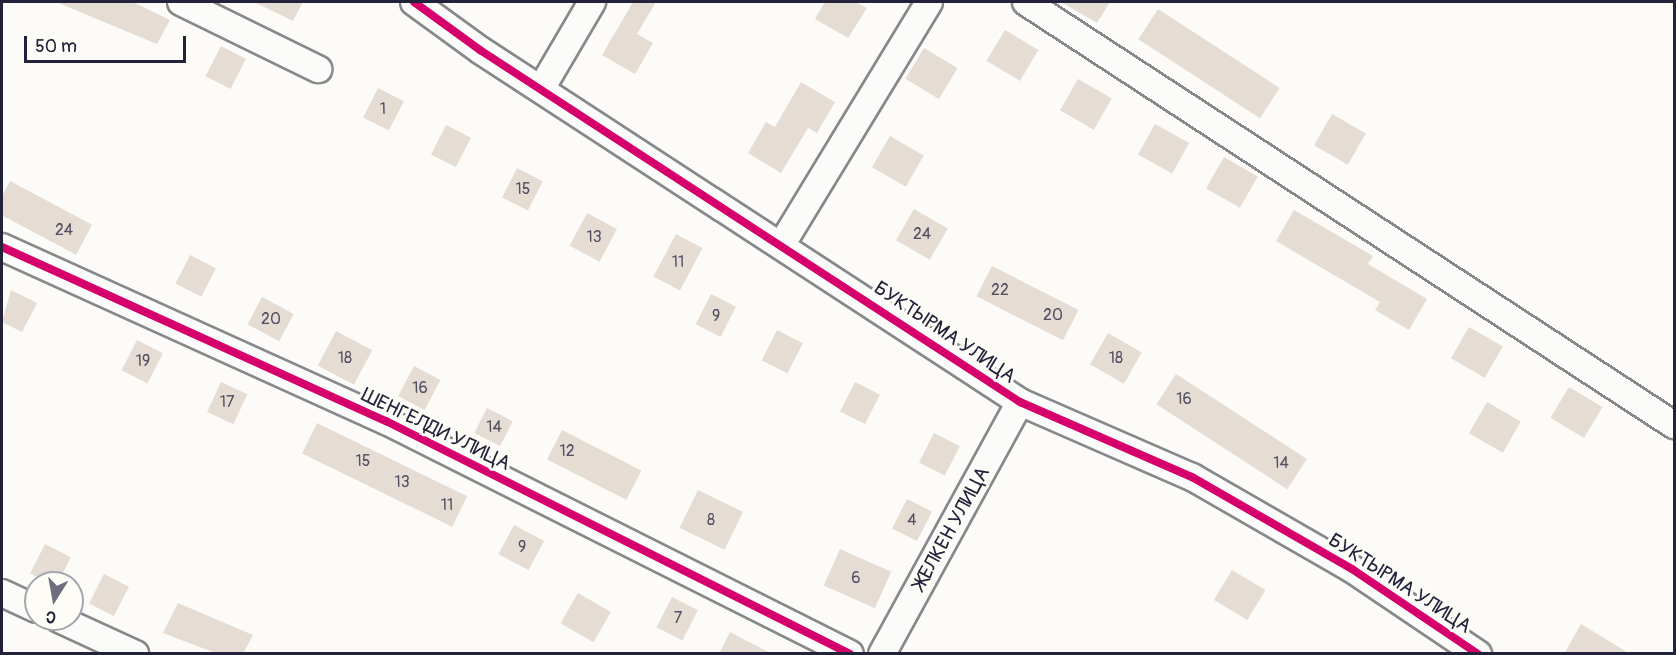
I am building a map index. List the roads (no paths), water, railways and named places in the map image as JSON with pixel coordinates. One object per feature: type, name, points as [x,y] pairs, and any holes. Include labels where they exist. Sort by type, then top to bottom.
[{"type":"street","points":[[181,2],[318,69]]},
{"type":"street","name":"БУКТЫРМА УЛИЦА","points":[[414,2],[541,89],[782,244],[1020,402],[1192,477],[1352,569],[1478,654]]},
{"type":"street","points":[[541,89],[592,2]]},
{"type":"street","points":[[782,244],[929,2]]},
{"type":"street","points":[[1026,2],[1674,425]]},
{"type":"street","name":"ШЕНГЕЛДИ УЛИЦА","points":[[2,247],[386,421],[850,654]]},
{"type":"street","name":"ЖЕЛКЕН УЛИЦА","points":[[882,654],[1020,402]]},
{"type":"street","points":[[2,593],[24,603]]},
{"type":"street","points":[[84,631],[135,654]]}]
